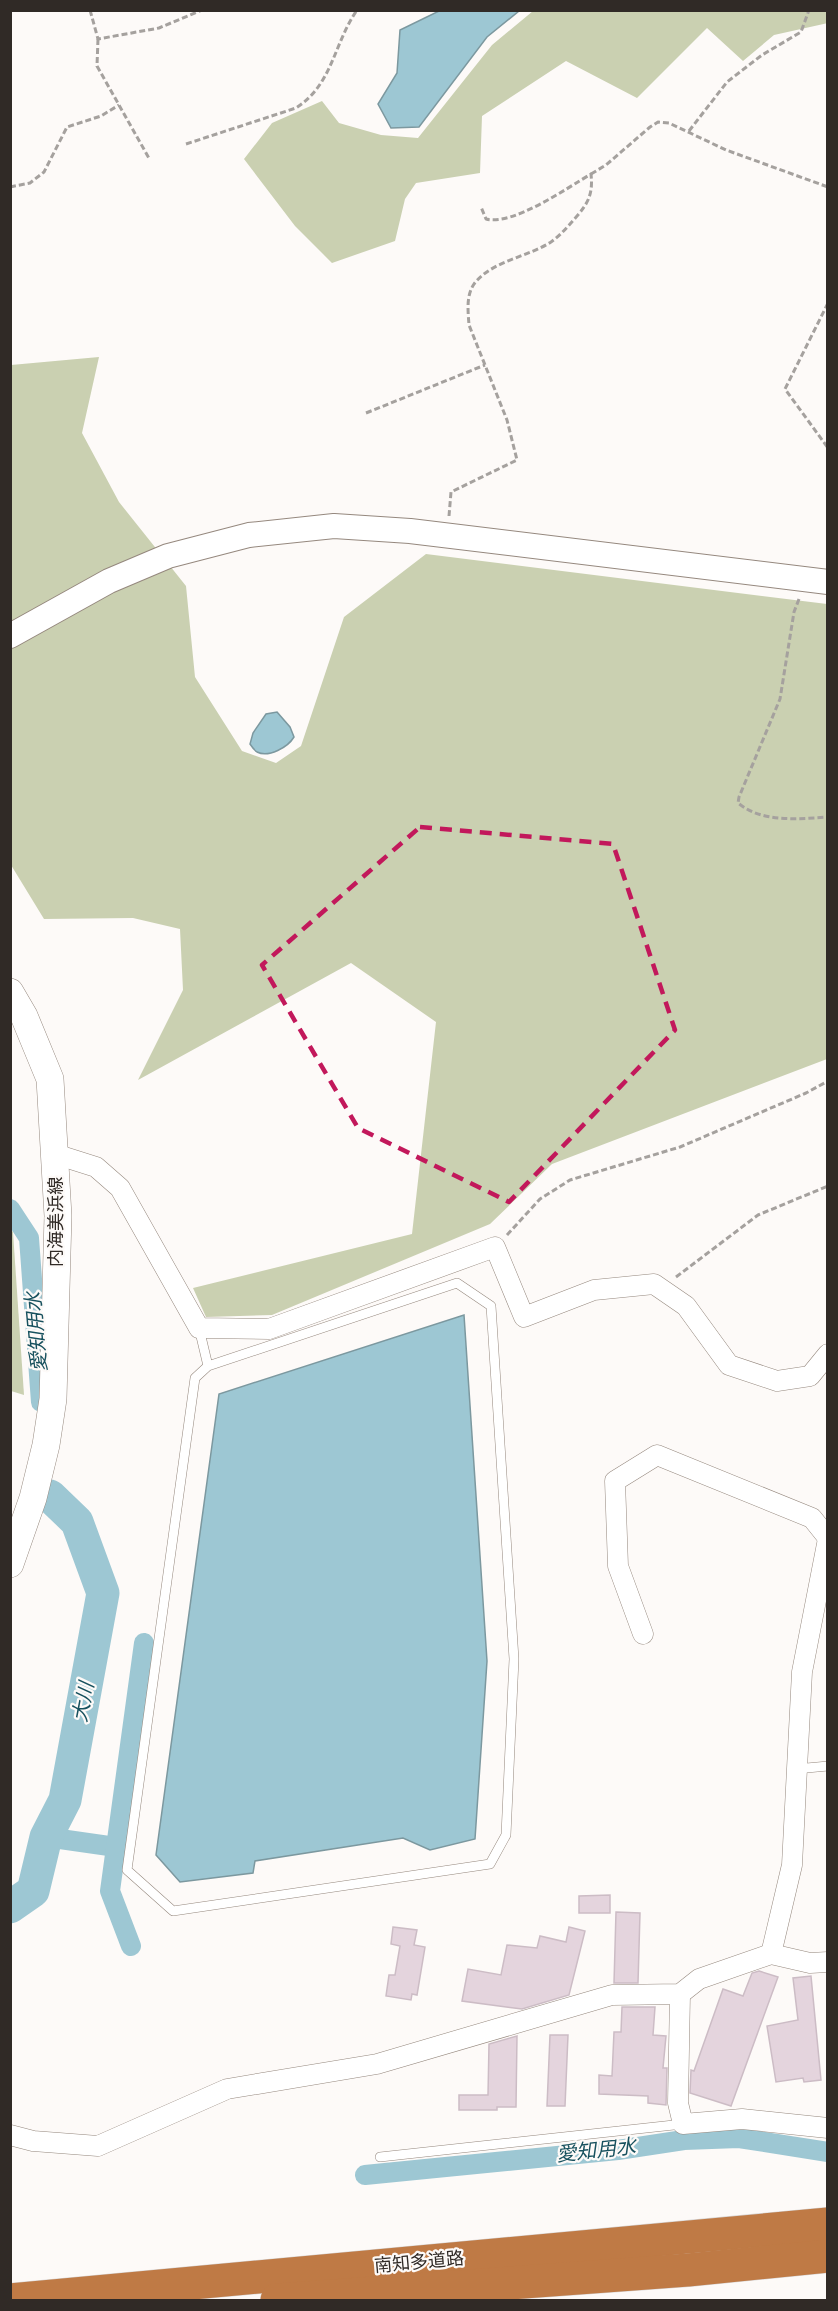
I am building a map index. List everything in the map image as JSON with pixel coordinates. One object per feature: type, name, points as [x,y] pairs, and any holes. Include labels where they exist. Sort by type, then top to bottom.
[{"type":"highway","name":"南知多道路","points":[[10,2300],[828,2224]]},
{"type":"highway","name":"南知多道路","points":[[277,2301],[687,2271],[828,2256]]},
{"type":"main road","name":"内海美浜線","points":[[10,992],[24,1016],[50,1079],[58,1216],[53,1399],[46,1445],[33,1498],[10,1564]]},
{"type":"street","points":[[10,636],[109,581],[168,556],[249,535],[334,526],[447,535],[816,581]]},
{"type":"street","points":[[55,1154],[96,1167],[120,1188],[199,1328],[269,1329],[495,1247],[524,1317],[594,1290],[654,1284],[686,1306],[729,1365],[777,1381],[810,1376],[828,1354]]},
{"type":"street","points":[[643,1634],[618,1566],[615,1481],[657,1455],[812,1518],[828,1539],[802,1672],[792,1865],[771,1954]]},
{"type":"street","points":[[10,2135],[33,2141],[98,2146],[226,2089],[377,2064],[612,1995],[680,1994],[699,1979],[771,1954],[810,1963],[828,1962]]},
{"type":"street","points":[[680,1994],[678,2103],[683,2124],[742,2119],[828,2128]]},
{"type":"lane","points":[[457,1284],[490,1306],[514,1659],[506,1834],[490,1863],[173,1911],[127,1870],[195,1378],[208,1366],[457,1284]]},
{"type":"lane","points":[[199,1328],[208,1366]]},
{"type":"lane","points":[[796,1769],[828,1766]]},
{"type":"lane","points":[[380,2157],[683,2124]]},
{"type":"path","points":[[90,10],[98,39],[97,66],[150,160]]},
{"type":"path","points":[[98,39],[159,28],[202,10]]},
{"type":"path","points":[[186,144],[296,108],[309,100],[323,80],[357,10]]},
{"type":"path","points":[[688,132],[727,82],[762,55],[801,32],[809,10]]},
{"type":"path","points":[[10,187],[30,183],[44,172],[68,127],[101,116],[119,105]]},
{"type":"path","points":[[481,207],[486,219],[495,221],[520,214],[591,174],[658,122],[669,123],[726,150],[828,187]]},
{"type":"path","points":[[447,535],[451,492],[517,460],[507,420],[469,325],[467,308],[469,294],[484,274],[543,246],[566,229],[583,209],[593,190],[591,174]]},
{"type":"path","points":[[828,303],[785,389],[828,448]]},
{"type":"path","points":[[366,413],[485,365]]},
{"type":"path","points":[[816,581],[794,612],[780,699],[738,803],[746,810],[774,817],[828,818]]},
{"type":"path","points":[[495,1247],[540,1199],[570,1180],[680,1147],[806,1093],[828,1081]]},
{"type":"path","points":[[654,1284],[678,1277],[758,1215],[828,1186]]},
{"type":"highlighted area","points":[[420,827],[613,844],[675,1030],[509,1202],[358,1128],[262,965]]},
{"type":"green space","points":[[827,10],[828,23],[774,35],[743,61],[707,28],[637,98],[566,61],[482,116],[480,173],[416,183],[405,199],[395,241],[332,263],[295,226],[244,159],[272,123],[322,101],[339,123],[381,135],[418,138],[492,45],[533,11]]},
{"type":"green space","points":[[99,357],[82,433],[119,502],[186,586],[195,677],[242,751],[276,763],[301,746],[344,617],[426,554],[827,604],[827,1059],[552,1164],[490,1224],[272,1315],[206,1317],[193,1288],[412,1234],[436,1022],[351,963],[138,1080],[183,990],[180,929],[133,918],[44,919],[11,865],[11,365]]},
{"type":"green space","points":[[11,1229],[13,1232],[24,1395],[11,1391]]},
{"type":"water","points":[[439,11],[519,11],[487,37],[419,127],[391,128],[378,104],[397,73],[400,30]]},
{"type":"water","points":[[277,712],[290,727],[294,737],[272,753],[257,752],[250,744],[253,733],[266,714]]},
{"type":"water","points":[[464,1315],[487,1661],[475,1839],[430,1850],[403,1838],[255,1861],[253,1873],[180,1882],[156,1855],[219,1394]]},
{"type":"building","points":[[610,1895],[610,1913],[579,1913],[579,1896]]},
{"type":"building","points":[[616,1912],[640,1913],[638,1983],[614,1983]]},
{"type":"building","points":[[393,1927],[417,1930],[414,1945],[425,1947],[417,1995],[412,1994],[411,2000],[386,1996],[389,1975],[395,1975],[400,1946],[391,1944]]},
{"type":"building","points":[[569,1927],[585,1931],[569,1995],[522,2009],[462,2001],[468,1969],[501,1975],[507,1945],[537,1948],[540,1936],[566,1942]]},
{"type":"building","points":[[759,1971],[778,1977],[731,2106],[690,2093],[691,2070],[694,2071],[723,1989],[743,1996],[752,1973]]},
{"type":"building","points":[[811,1976],[821,2080],[804,2082],[803,2078],[776,2082],[767,2026],[798,2020],[793,1978]]},
{"type":"building","points":[[622,2007],[655,2007],[653,2035],[666,2036],[663,2068],[667,2068],[666,2105],[648,2103],[648,2096],[599,2094],[599,2075],[612,2076],[614,2032],[621,2032]]},
{"type":"building","points":[[550,2035],[568,2035],[565,2106],[547,2106]]},
{"type":"building","points":[[517,2036],[516,2107],[497,2107],[497,2110],[459,2110],[459,2095],[488,2095],[489,2044]]},
{"type":"waterway","name":"愛知用水","points":[[10,1209],[29,1238],[41,1402]]},
{"type":"waterway","name":"大川","points":[[10,1907],[33,1891],[46,1837],[65,1800],[103,1593],[77,1522],[50,1496]]},
{"type":"waterway","name":"愛知用水","points":[[131,1946],[110,1891],[144,1643]]},
{"type":"waterway","name":"愛知用水","points":[[46,1837],[116,1847]]},
{"type":"waterway","name":"愛知用水","points":[[365,2175],[618,2150],[684,2140],[739,2138],[828,2152]]}]
